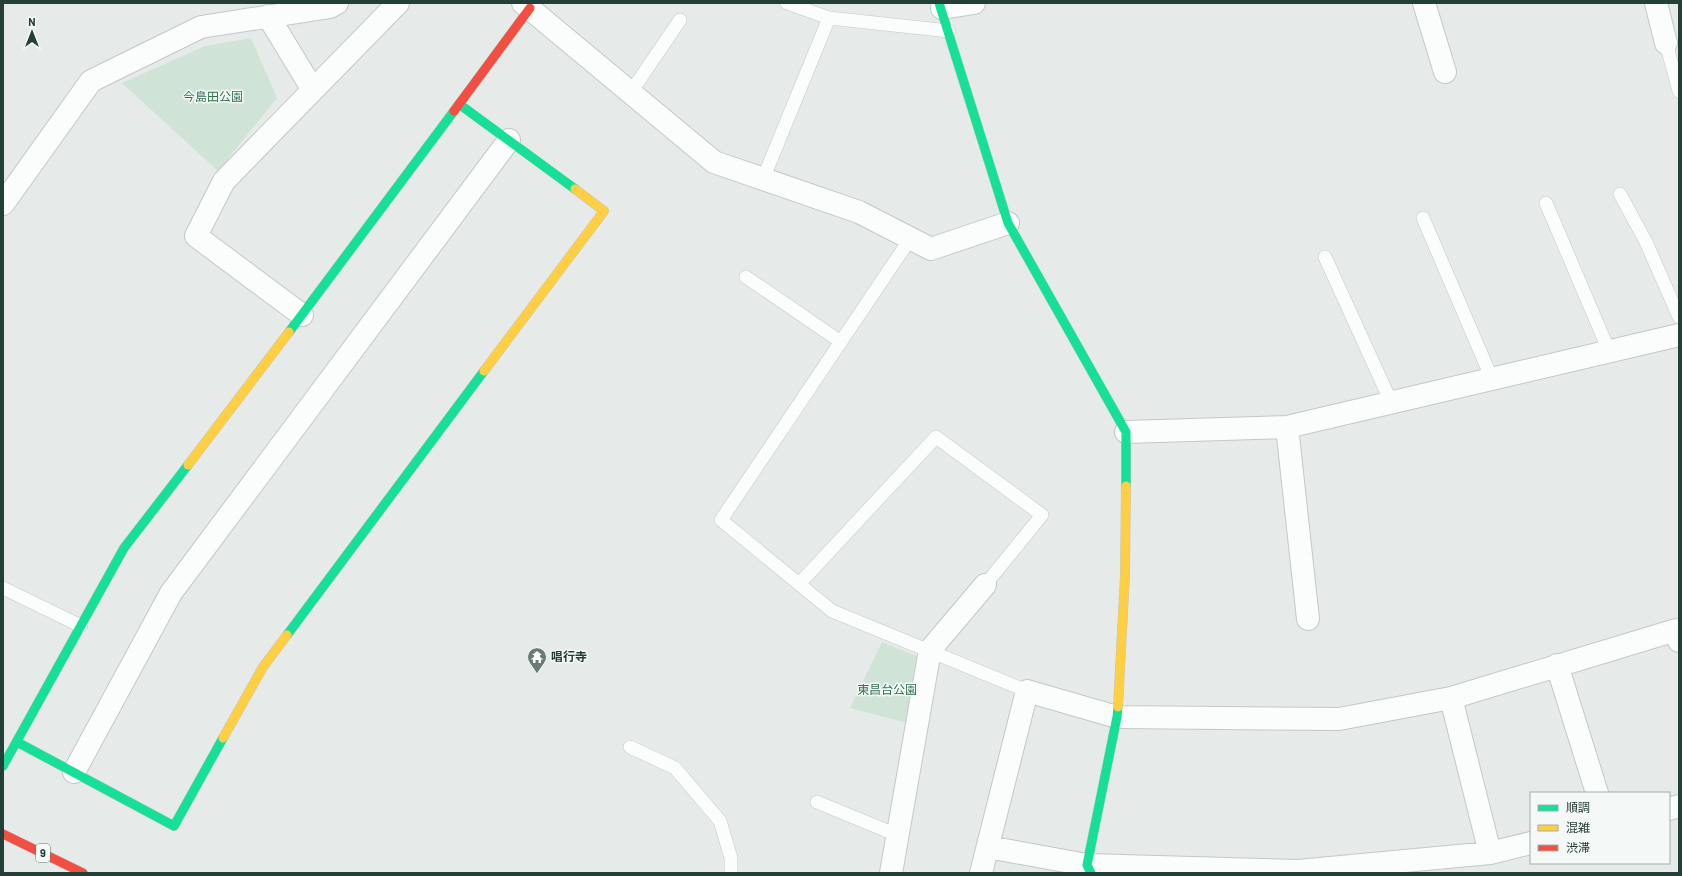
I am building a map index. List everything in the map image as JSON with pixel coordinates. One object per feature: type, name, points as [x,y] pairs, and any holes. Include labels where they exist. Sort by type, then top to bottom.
[{"type":"street","points":[[3,204],[91,81],[201,27],[330,6],[337,3]]},
{"type":"street","points":[[302,315],[196,236],[224,181],[398,3]]},
{"type":"street","points":[[974,3],[941,6],[1008,223],[1126,432],[1125,575],[1117,717],[1089,869]]},
{"type":"street","points":[[1424,3],[1445,72]]},
{"type":"street","points":[[1656,3],[1666,43]]},
{"type":"street","points":[[3,766],[124,548],[302,315],[459,104],[529,5],[714,162],[859,212],[931,249],[1008,223]]},
{"type":"street","points":[[268,16],[313,90]]},
{"type":"street","points":[[17,742],[174,826],[263,668],[604,211],[459,104]]},
{"type":"street","points":[[74,772],[171,593],[509,140]]},
{"type":"street","points":[[1126,432],[1287,427],[1679,335]]},
{"type":"street","points":[[1287,427],[1308,619]]},
{"type":"street","points":[[891,873],[930,650],[985,585]]},
{"type":"street","points":[[981,873],[1027,691],[1117,717],[1339,719],[1451,698],[1676,630],[1679,641]]},
{"type":"street","points":[[1557,665],[1597,792]]},
{"type":"street","points":[[1451,698],[1490,853]]},
{"type":"street","name":"9","points":[[3,834],[83,873]]},
{"type":"street","points":[[988,847],[1089,869],[1298,871],[1490,853],[1530,843]]},
{"type":"lane","points":[[787,3],[829,18],[949,31]]},
{"type":"lane","points":[[763,179],[829,18]]},
{"type":"lane","points":[[631,92],[680,20]]},
{"type":"lane","points":[[1666,43],[1679,91]]},
{"type":"lane","points":[[1620,194],[1646,242],[1679,317]]},
{"type":"lane","points":[[1546,203],[1609,351]]},
{"type":"lane","points":[[1424,218],[1492,379]]},
{"type":"lane","points":[[910,238],[722,520],[832,611],[1027,691]]},
{"type":"lane","points":[[1325,257],[1391,402]]},
{"type":"lane","points":[[746,276],[841,342]]},
{"type":"lane","points":[[799,584],[936,437],[1042,515],[985,585]]},
{"type":"lane","points":[[3,588],[81,626]]},
{"type":"lane","points":[[630,747],[675,768],[720,821],[732,858],[732,873]]},
{"type":"lane","points":[[817,802],[897,835]]},
{"type":"green space","name":"今島田公園","points":[[251,38],[277,98],[218,171],[122,83],[205,46]]},
{"type":"green space","name":"東昌台公園","points":[[882,642],[919,657],[907,723],[850,708]]},
{"type":"traffic: fast","points":[[939,3],[1008,223],[1126,432],[1126,486]]},
{"type":"traffic: fast","points":[[459,104],[575,189]]},
{"type":"traffic: fast","points":[[289,332],[454,111]]},
{"type":"traffic: fast","points":[[287,635],[484,371]]},
{"type":"traffic: fast","points":[[3,766],[124,548],[188,465]]},
{"type":"traffic: fast","points":[[1091,873],[1087,865],[1118,707]]},
{"type":"traffic: fast","points":[[17,742],[174,826],[223,738]]},
{"type":"traffic: slow","points":[[484,371],[604,211],[575,189]]},
{"type":"traffic: slow","points":[[188,465],[289,332]]},
{"type":"traffic: slow","points":[[1118,707],[1125,575],[1126,486]]},
{"type":"traffic: slow","points":[[223,738],[263,667],[287,635]]},
{"type":"traffic: jam","points":[[454,111],[530,8]]},
{"type":"traffic: jam","points":[[3,834],[83,873]]},
{"type":"place","name":"唱行寺","points":[[537,674]]}]
